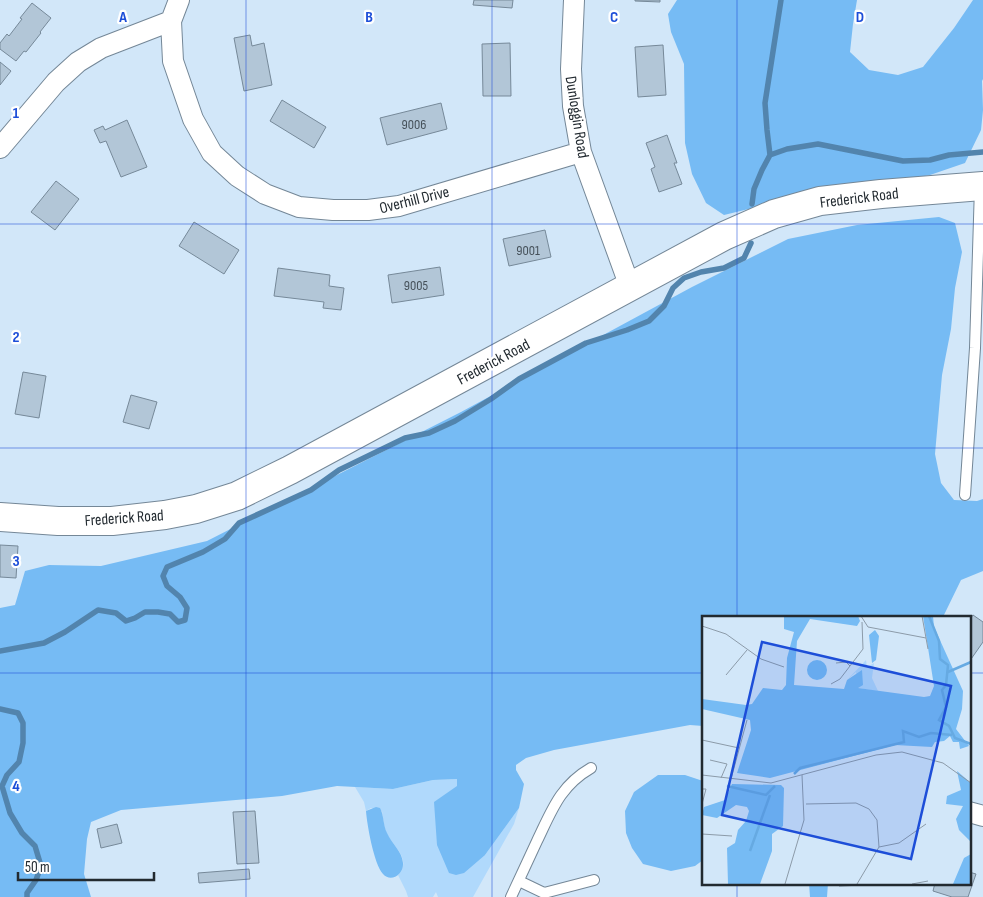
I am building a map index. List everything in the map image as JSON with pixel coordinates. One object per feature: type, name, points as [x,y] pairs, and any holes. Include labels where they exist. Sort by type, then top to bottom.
[{"type":"main road","name":"Frederick Road","points":[[0,517],[58,521],[121,520],[166,516],[237,496],[290,470],[724,236],[774,214],[820,201],[981,186]]},
{"type":"street","name":"Overhill Drive","points":[[179,0],[171,21],[172,62],[193,119],[212,153],[237,176],[265,194],[299,207],[333,210],[368,210],[398,206],[581,152]]},
{"type":"street","name":"Dunloggin Road","points":[[574,0],[571,68],[573,106],[581,152],[630,287]]},
{"type":"street","points":[[0,148],[56,82],[78,62],[101,48],[171,21]]},
{"type":"street","points":[[970,812],[983,816]]},
{"type":"lane","points":[[965,495],[979,348],[981,186]]},
{"type":"lane","points":[[511,897],[555,803],[579,775],[591,768]]},
{"type":"lane","points":[[518,881],[544,893],[594,880]]},
{"type":"shaded area","points":[[677,0],[857,0],[850,52],[869,70],[898,75],[923,67],[954,28],[973,0],[983,0],[983,110],[981,130],[965,163],[930,175],[765,205],[724,215],[706,203],[692,174],[685,143],[684,64],[671,32],[668,14]]},
{"type":"shaded area","points":[[939,217],[955,223],[962,252],[955,288],[951,329],[942,375],[935,454],[941,483],[954,500],[977,501],[983,499],[983,571],[961,580],[943,616],[702,616],[702,726],[690,725],[554,750],[526,758],[516,765],[516,770],[524,784],[519,808],[485,855],[464,873],[456,875],[449,873],[437,845],[434,802],[457,786],[457,779],[433,780],[393,789],[337,786],[282,796],[121,810],[91,822],[87,839],[84,874],[91,897],[0,897],[0,608],[15,605],[25,571],[49,565],[101,566],[207,541],[461,412],[692,287],[788,239],[857,225]]},
{"type":"shaded area","points":[[658,775],[685,775],[702,781],[702,861],[695,866],[671,871],[643,864],[632,848],[626,833],[625,811],[634,792]]},
{"type":"shaded area","points":[[457,779],[457,786],[485,855],[519,808],[514,824],[473,897],[438,897],[436,892],[433,897],[408,897],[398,875],[402,869],[402,858],[386,832],[382,811],[371,808],[366,811],[364,802],[355,787],[393,789],[433,780]]},
{"type":"shaded area","points":[[376,807],[380,808],[387,833],[399,851],[403,863],[399,874],[390,878],[383,874],[377,862],[368,825],[366,811]]},
{"type":"shaded area","points":[[809,884],[828,884],[827,897],[810,897]]},
{"type":"building","points":[[474,0],[513,0],[512,8],[473,5]]},
{"type":"building","points":[[660,0],[660,2],[635,1]]},
{"type":"building","points":[[32,3],[51,18],[26,52],[24,51],[16,61],[0,49],[0,43],[7,34],[9,36]]},
{"type":"building","points":[[250,35],[252,46],[264,43],[272,85],[244,91],[234,38]]},
{"type":"building","points":[[510,43],[511,96],[483,96],[482,44]]},
{"type":"building","points":[[663,45],[666,95],[638,97],[635,47]]},
{"type":"building","points":[[0,62],[11,71],[0,85]]},
{"type":"building","points":[[282,100],[326,127],[314,148],[270,121]]},
{"type":"building","points":[[441,103],[447,129],[387,145],[380,118]]},
{"type":"building","points":[[127,120],[147,167],[121,177],[106,141],[100,143],[94,130],[103,126],[105,130]]},
{"type":"building","points":[[667,135],[677,163],[674,163],[682,184],[659,192],[651,169],[655,167],[646,143]]},
{"type":"building","points":[[56,181],[79,199],[55,230],[31,212]]},
{"type":"building","points":[[194,222],[239,250],[224,274],[179,246]]},
{"type":"building","points":[[545,230],[551,257],[509,266],[503,239]]},
{"type":"building","points":[[440,267],[444,295],[392,303],[388,275]]},
{"type":"building","points":[[278,268],[330,275],[329,286],[344,288],[341,310],[323,308],[324,302],[274,296]]},
{"type":"building","points":[[23,372],[46,376],[39,418],[15,414]]},
{"type":"building","points":[[131,395],[157,402],[149,429],[123,422]]},
{"type":"building","points":[[0,545],[18,546],[16,578],[0,577]]},
{"type":"building","points":[[973,615],[983,622],[983,642],[970,661],[970,620]]},
{"type":"building","points":[[255,811],[259,863],[237,864],[233,812]]},
{"type":"building","points":[[117,824],[122,843],[101,848],[97,829]]},
{"type":"building","points":[[249,869],[250,879],[199,883],[198,873]]},
{"type":"building","points":[[970,872],[976,874],[968,897],[952,897],[933,891],[935,884],[970,884]]},
{"type":"building","points":[[839,884],[864,884],[864,885],[839,886]]},
{"type":"waterway","points":[[770,155],[765,103],[781,0]]},
{"type":"waterway","points":[[752,204],[754,189],[770,155],[787,149],[818,144],[903,161],[930,160],[949,155],[983,152]]},
{"type":"waterway","points":[[0,651],[44,643],[65,632],[98,610],[116,613],[126,621],[145,612],[170,614],[178,622],[185,620],[187,608],[180,597],[167,586],[163,576],[167,567],[203,552],[225,539],[239,523],[311,490],[339,470],[405,438],[429,433],[455,421],[519,379],[586,343],[649,321],[664,306],[673,288],[684,278],[701,272],[724,268],[744,258],[751,243]]},
{"type":"waterway","points":[[0,709],[18,713],[23,723],[23,743],[19,762],[7,775],[2,786],[10,813],[22,833],[35,846],[41,866],[36,880],[27,893],[27,897]]}]
